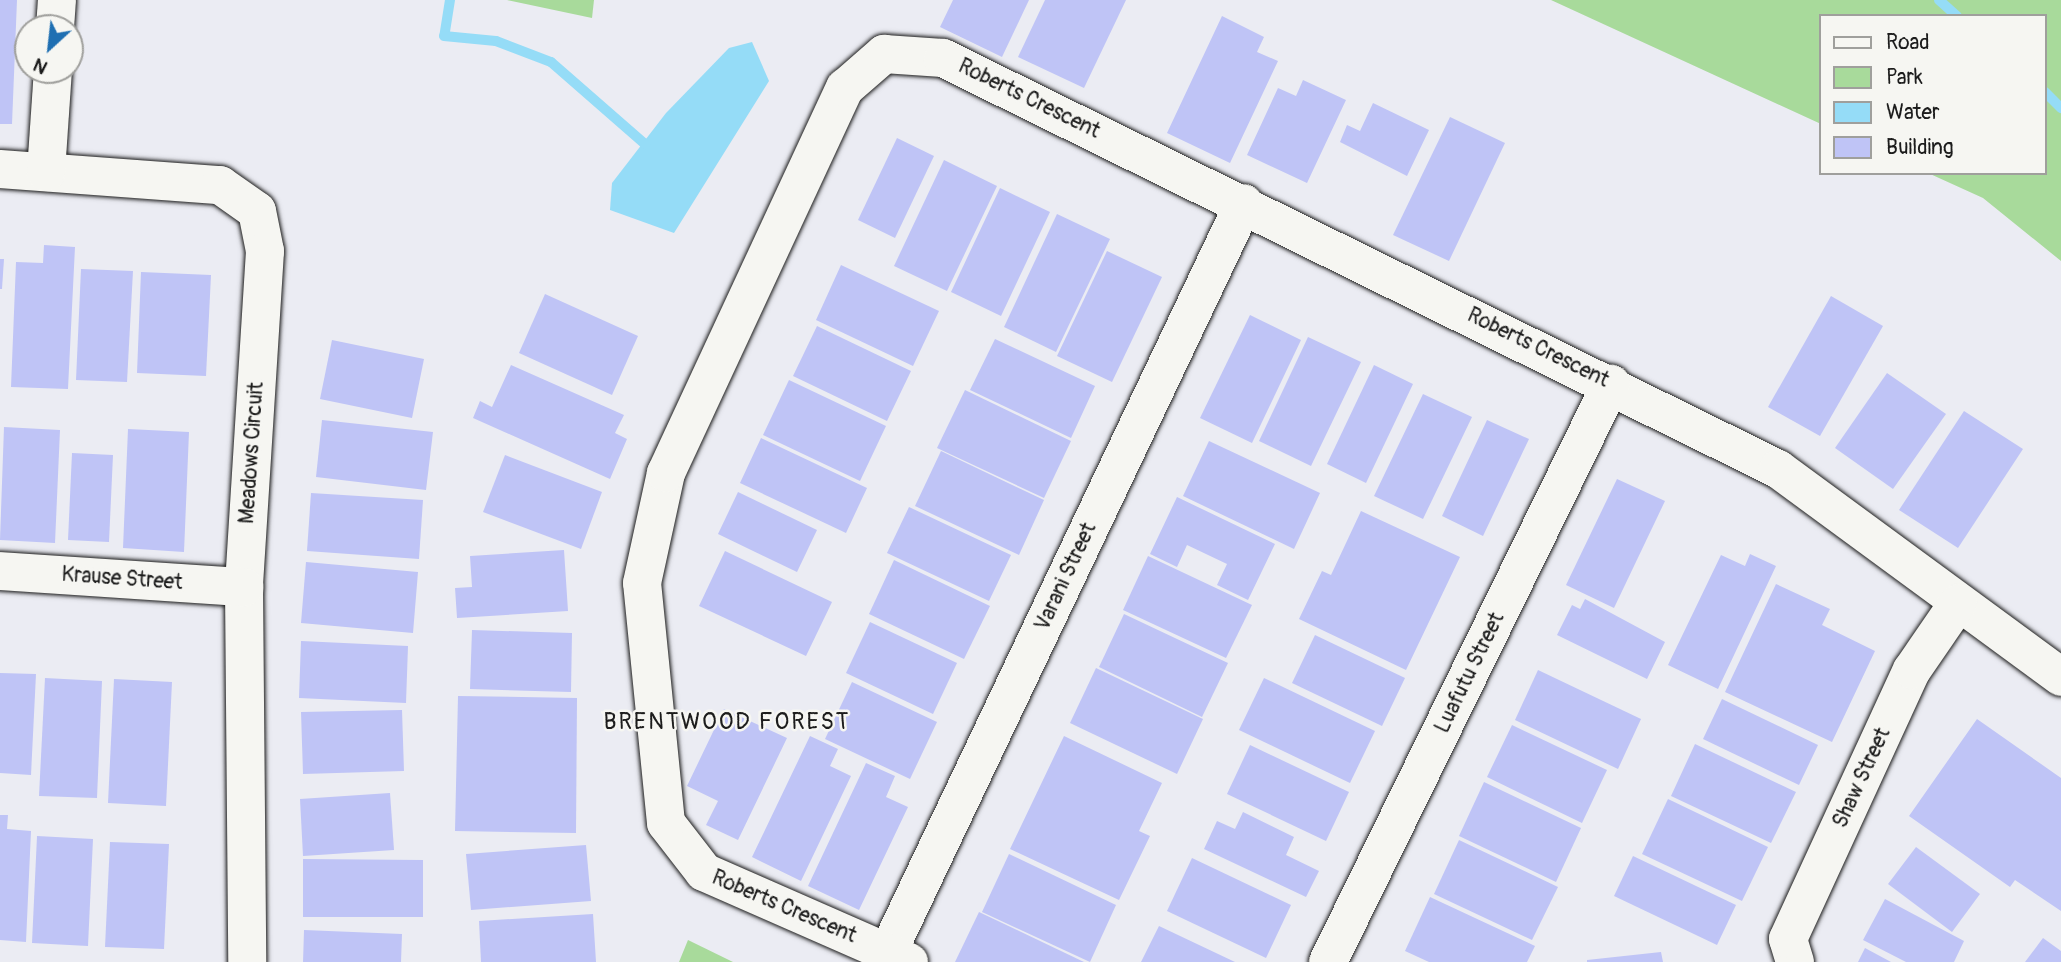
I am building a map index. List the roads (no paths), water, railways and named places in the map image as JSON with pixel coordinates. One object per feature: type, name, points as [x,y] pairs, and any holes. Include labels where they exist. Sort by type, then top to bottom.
[{"type":"street","name":"Roberts Crescent","points":[[899,957],[704,873],[666,823],[642,583],[666,473],[845,88],[884,54],[943,58],[1244,203],[1778,469],[2061,677]]},
{"type":"street","points":[[46,172],[51,84]]},
{"type":"street","name":"Meadows Circuit","points":[[0,169],[220,185],[257,211],[265,251],[244,587],[247,962]]},
{"type":"street","name":"Varani Street","points":[[899,957],[1244,203]]},
{"type":"street","name":"Luafutu Street","points":[[1328,962],[1611,384]]},
{"type":"street","name":"Krause Street","points":[[0,571],[244,587]]},
{"type":"street","name":"Shaw Street","points":[[1795,962],[1788,939],[1912,670],[1958,603]]},
{"type":"water","points":[[752,42],[769,81],[674,233],[610,210],[612,183],[666,113],[729,48]]},
{"type":"waterway","points":[[450,0],[444,36],[496,41],[551,62],[645,144]]},
{"type":"waterway","points":[[1939,0],[1955,14]]},
{"type":"waterway","points":[[2047,94],[2061,108]]},
{"type":"district","name":"BRENTWOOD FOREST","points":[[727,722]]}]
